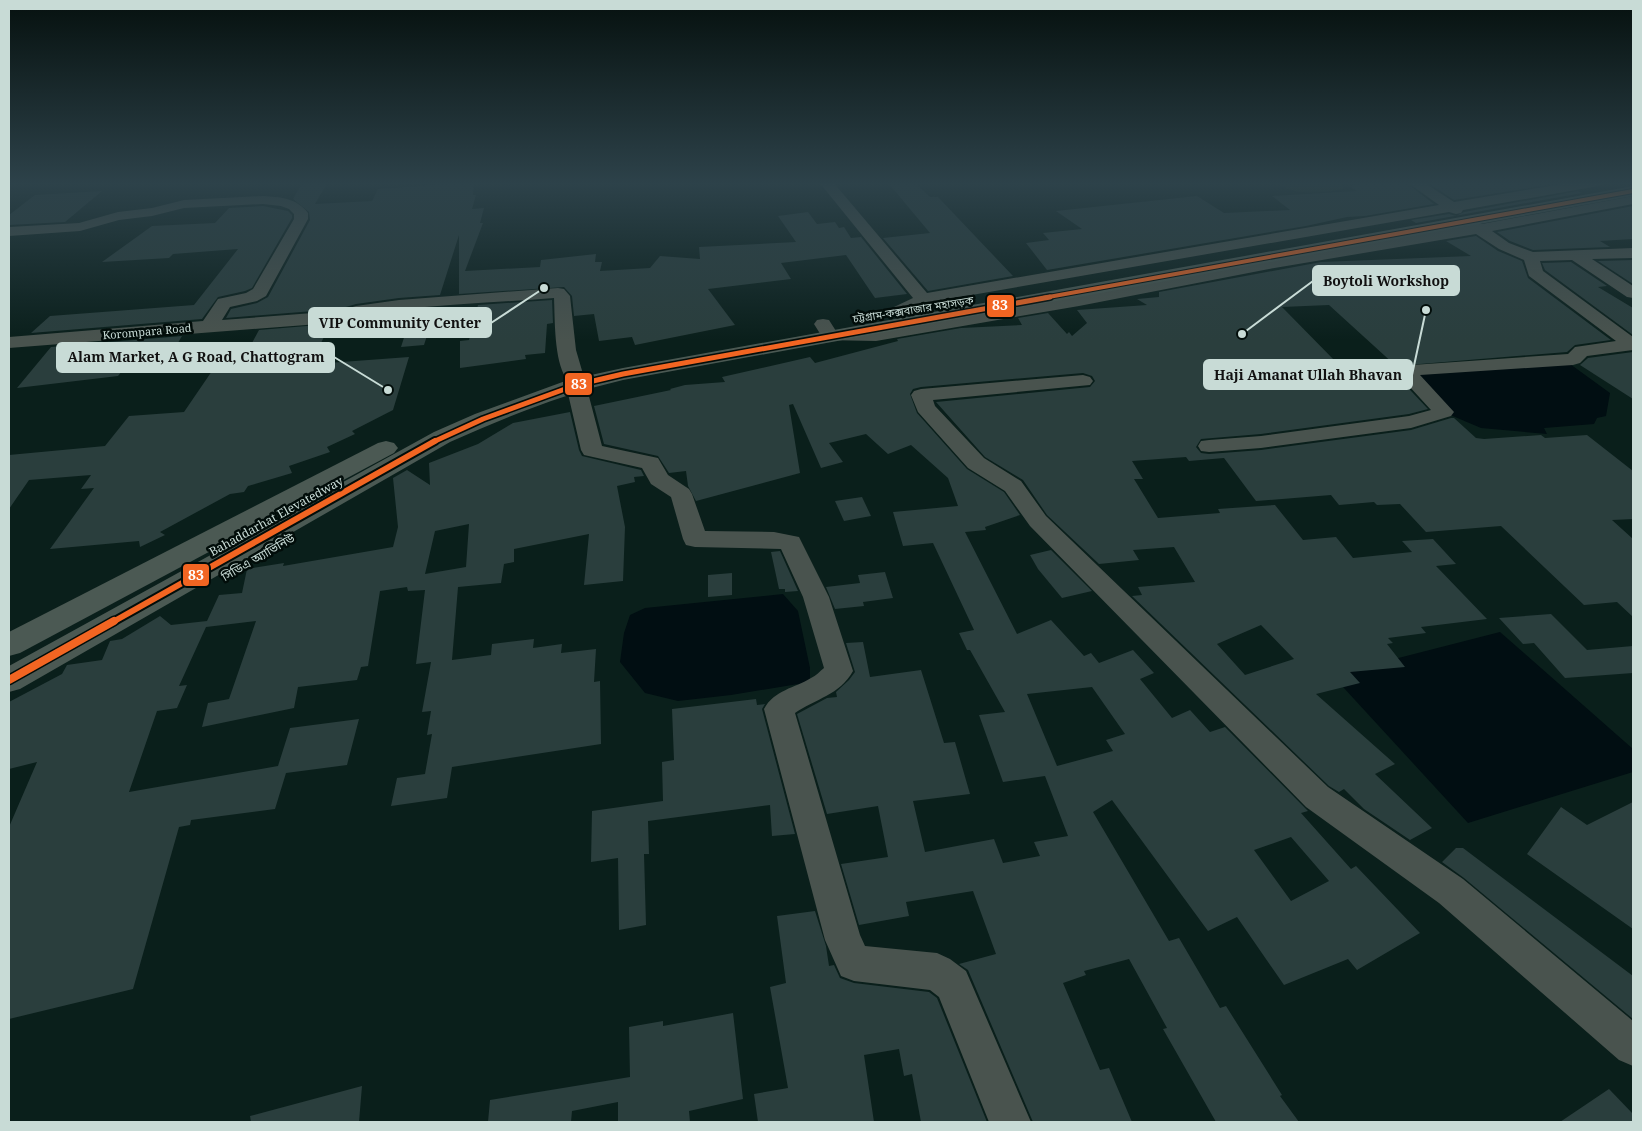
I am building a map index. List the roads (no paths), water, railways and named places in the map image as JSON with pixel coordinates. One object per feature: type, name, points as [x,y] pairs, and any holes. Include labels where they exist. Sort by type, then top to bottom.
[{"type":"highway","name":"চট্টগ্রাম-কক্সবাজার মহাসড়ক","points":[[827,330],[900,311],[1336,235]]},
{"type":"highway","name":"চট্টগ্রাম-কক্সবাজার মহাসড়ক","points":[[500,406],[575,379],[623,374],[827,330],[1379,235]]},
{"type":"highway","name":"Bahaddarhat Elevatedway","points":[[9,662],[437,434],[482,419],[500,406]]},
{"type":"highway","points":[[9,645],[425,428],[500,406]]},
{"type":"highway","name":"সিডিএ অ্যাভিনিউ","points":[[9,701],[500,406]]},
{"type":"highway","name":"Bahaddarhat Elevatedway","points":[[9,680],[437,434]]},
{"type":"street","points":[[209,326],[224,303],[251,297],[260,292],[292,235]]},
{"type":"street","points":[[870,235],[923,299]]},
{"type":"street","points":[[900,311],[923,299],[1294,235]]},
{"type":"street","points":[[827,330],[863,337],[885,334],[1079,301],[1432,235]]},
{"type":"street","points":[[1487,235],[1504,246],[1532,257],[1633,253]]},
{"type":"street","points":[[1576,256],[1633,293]]},
{"type":"street","points":[[1209,446],[1261,442],[1411,422],[1444,412],[1405,370],[1573,359],[1582,352],[1633,345],[1535,273],[1532,257]]},
{"type":"street","name":"Korompara Road","points":[[9,343],[342,316],[356,311],[399,305],[558,294],[562,296],[568,350],[575,379]]},
{"type":"street","points":[[575,379],[592,450],[650,463],[659,479],[681,494],[695,539],[774,540],[790,544],[816,597],[839,671],[822,686],[793,699],[779,709],[843,940],[854,963],[937,972],[954,984],[1010,1122]]},
{"type":"street","points":[[1083,381],[921,395],[925,408],[976,462],[1012,486],[1038,520],[1317,796],[1451,891],[1633,1046]]},
{"type":"place","name":"VIP Community Center","points":[[544,288]]},
{"type":"place","name":"Haji Amanat Ullah Bhavan","points":[[1426,310]]},
{"type":"place","name":"Boytoli Workshop","points":[[1242,334]]},
{"type":"place","name":"Alam Market, A G Road, Chattogram","points":[[388,390]]}]
